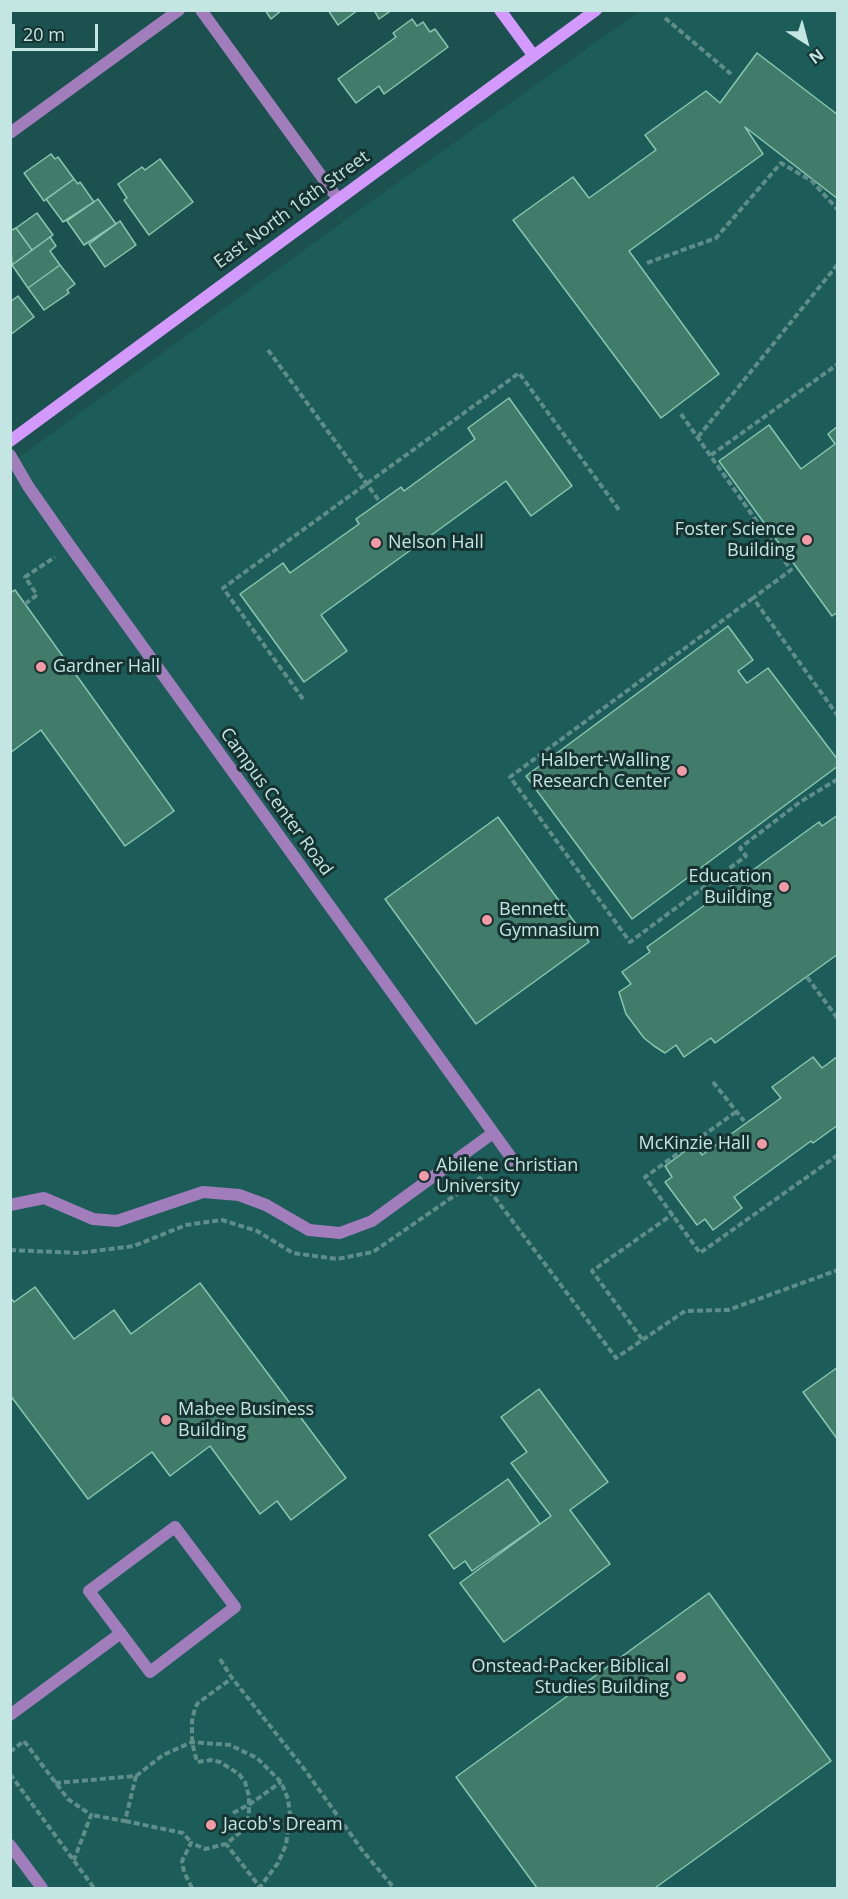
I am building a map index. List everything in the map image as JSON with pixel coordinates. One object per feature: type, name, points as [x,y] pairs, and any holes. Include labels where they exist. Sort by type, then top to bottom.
[{"type":"street","points":[[10,133],[178,10]]},
{"type":"street","points":[[201,10],[338,199]]},
{"type":"street","points":[[500,10],[533,55]]},
{"type":"street","name":"East North 16th Street","points":[[10,441],[533,55],[580,15],[596,10]]},
{"type":"street","name":"Campus Center Road","points":[[10,455],[28,486],[70,546],[518,1167]]},
{"type":"street","points":[[10,1205],[44,1198],[93,1219],[117,1221],[203,1192],[239,1195],[266,1205],[309,1230],[340,1233],[372,1221],[493,1133]]},
{"type":"street","points":[[175,1527],[235,1608],[150,1672],[121,1633],[89,1591],[175,1527]]},
{"type":"street","points":[[10,1715],[121,1633]]},
{"type":"street","points":[[10,1845],[42,1888]]},
{"type":"path","points":[[665,18],[731,74]]},
{"type":"path","points":[[648,263],[716,238],[781,164],[812,181],[837,210]]},
{"type":"path","points":[[698,437],[837,264]]},
{"type":"path","points":[[268,350],[380,502]]},
{"type":"path","points":[[711,455],[837,364]]},
{"type":"path","points":[[303,699],[223,588],[519,373],[620,510]]},
{"type":"path","points":[[681,414],[791,570],[510,777],[630,942],[746,856],[740,848],[800,802],[837,779]]},
{"type":"path","points":[[25,604],[37,596],[25,578],[70,546]]},
{"type":"path","points":[[753,598],[837,716]]},
{"type":"path","points":[[807,976],[837,1019]]},
{"type":"path","points":[[713,1082],[744,1121]]},
{"type":"path","points":[[736,1112],[645,1177],[700,1253],[837,1155]]},
{"type":"path","points":[[642,1339],[592,1271],[673,1214]]},
{"type":"path","points":[[627,1349],[685,1311],[728,1310],[837,1270]]},
{"type":"path","points":[[220,1659],[232,1678],[305,1770],[362,1850],[394,1888]]},
{"type":"path","points":[[10,1752],[24,1741],[68,1799],[91,1815],[183,1833],[191,1843],[205,1849],[226,1844],[244,1829],[250,1804],[245,1782],[239,1773],[228,1765],[211,1760],[197,1762],[192,1742],[192,1721],[198,1703],[232,1678]]},
{"type":"path","points":[[55,1783],[136,1776],[163,1755],[192,1742],[230,1745],[257,1758],[280,1782],[288,1799],[290,1814],[286,1845],[278,1863],[260,1887],[226,1844]]},
{"type":"path","points":[[10,1774],[94,1888]]},
{"type":"path","points":[[125,1821],[136,1776]]},
{"type":"path","points":[[233,1813],[250,1804],[280,1782]]},
{"type":"path","points":[[74,1860],[91,1815]]},
{"type":"path","points":[[191,1843],[182,1861],[184,1872],[192,1888]]},
{"type":"shaded area","name":"Abilene Christian University","points":[[640,11],[837,11],[837,1888],[11,1888],[10,464],[358,211]]},
{"type":"building","points":[[265,10],[282,10],[271,19]]},
{"type":"building","points":[[328,10],[358,10],[338,25]]},
{"type":"building","points":[[374,10],[392,10],[379,19]]},
{"type":"building","points":[[412,19],[417,26],[423,22],[430,32],[435,29],[448,47],[384,94],[379,86],[356,103],[338,79],[396,37],[393,33]]},
{"type":"building","points":[[757,53],[838,115],[838,199],[745,127],[763,154],[629,251],[719,374],[661,418],[513,220],[573,177],[589,198],[656,150],[645,135],[706,91],[720,103]]},
{"type":"building","points":[[51,154],[55,159],[58,157],[74,179],[44,201],[24,173]]},
{"type":"building","points":[[160,159],[193,202],[149,235],[124,200],[127,198],[118,184],[142,167],[145,170]]},
{"type":"building","points":[[74,179],[78,184],[80,182],[94,202],[63,222],[46,199]]},
{"type":"building","points":[[98,199],[116,224],[84,245],[67,221]]},
{"type":"building","points":[[37,213],[53,235],[32,250],[16,228]]},
{"type":"building","points":[[120,221],[136,245],[105,267],[89,244]]},
{"type":"building","points":[[16,228],[32,250],[12,265],[10,231]]},
{"type":"building","points":[[50,237],[56,246],[50,251],[60,265],[28,288],[12,265]]},
{"type":"building","points":[[60,265],[75,284],[67,290],[69,293],[44,310],[28,288]]},
{"type":"building","points":[[18,296],[34,317],[10,335],[10,302]]},
{"type":"building","name":"Nelson Hall","points":[[509,398],[572,486],[531,516],[506,481],[321,615],[347,651],[304,682],[240,594],[283,563],[290,573],[359,524],[356,519],[401,487],[404,491],[475,439],[468,428]]},
{"type":"building","name":"Foster Science Building","points":[[769,425],[801,469],[835,444],[828,434],[838,426],[838,612],[832,616],[719,461]]},
{"type":"building","name":"Gardner Hall","points":[[15,590],[174,811],[125,846],[41,730],[10,753],[10,593]]},
{"type":"building","name":"Halbert-Walling Research Center","points":[[728,626],[753,660],[738,671],[747,683],[768,668],[838,760],[838,766],[632,919],[526,776]]},
{"type":"building","name":"Education Building","points":[[838,815],[838,954],[715,1043],[711,1038],[684,1057],[676,1045],[665,1053],[644,1038],[626,1014],[619,992],[631,984],[622,972],[650,952],[647,947],[819,822],[822,826]]},
{"type":"building","name":"Bennett Gymnasium","points":[[498,817],[589,942],[476,1024],[385,899]]},
{"type":"building","name":"McKinzie Hall","points":[[838,1056],[838,1125],[813,1143],[811,1141],[734,1197],[742,1208],[713,1230],[705,1219],[697,1225],[665,1182],[672,1177],[665,1166],[695,1144],[702,1155],[781,1098],[772,1087],[813,1057],[822,1068]]},
{"type":"building","name":"Mabee Business Building","points":[[200,1283],[346,1478],[291,1520],[277,1501],[260,1514],[210,1446],[170,1476],[152,1452],[88,1499],[10,1395],[10,1297],[14,1302],[35,1287],[74,1339],[114,1310],[131,1334]]},
{"type":"building","points":[[838,1367],[838,1440],[803,1392]]},
{"type":"building","points":[[539,1389],[608,1482],[570,1510],[610,1564],[504,1642],[460,1583],[551,1516],[511,1463],[527,1452],[501,1417]]},
{"type":"building","points":[[508,1479],[540,1524],[472,1571],[465,1561],[454,1569],[429,1535]]},
{"type":"building","name":"Onstead-Packer Biblical Studies Building","points":[[709,1593],[831,1761],[655,1888],[537,1888],[456,1777]]},
{"type":"place","name":"Foster Science Building","points":[[807,540]]},
{"type":"place","name":"Nelson Hall","points":[[376,543]]},
{"type":"place","name":"Gardner Hall","points":[[41,667]]},
{"type":"place","name":"Halbert-Walling Research Center","points":[[682,771]]},
{"type":"place","name":"Education Building","points":[[784,887]]},
{"type":"place","name":"Bennett Gymnasium","points":[[487,920]]},
{"type":"place","name":"McKinzie Hall","points":[[762,1144]]},
{"type":"place","name":"Abilene Christian University","points":[[424,1176]]},
{"type":"place","name":"Mabee Business Building","points":[[166,1420]]},
{"type":"place","name":"Onstead-Packer Biblical Studies Building","points":[[681,1677]]},
{"type":"place","name":"Jacob's Dream","points":[[211,1825]]}]
